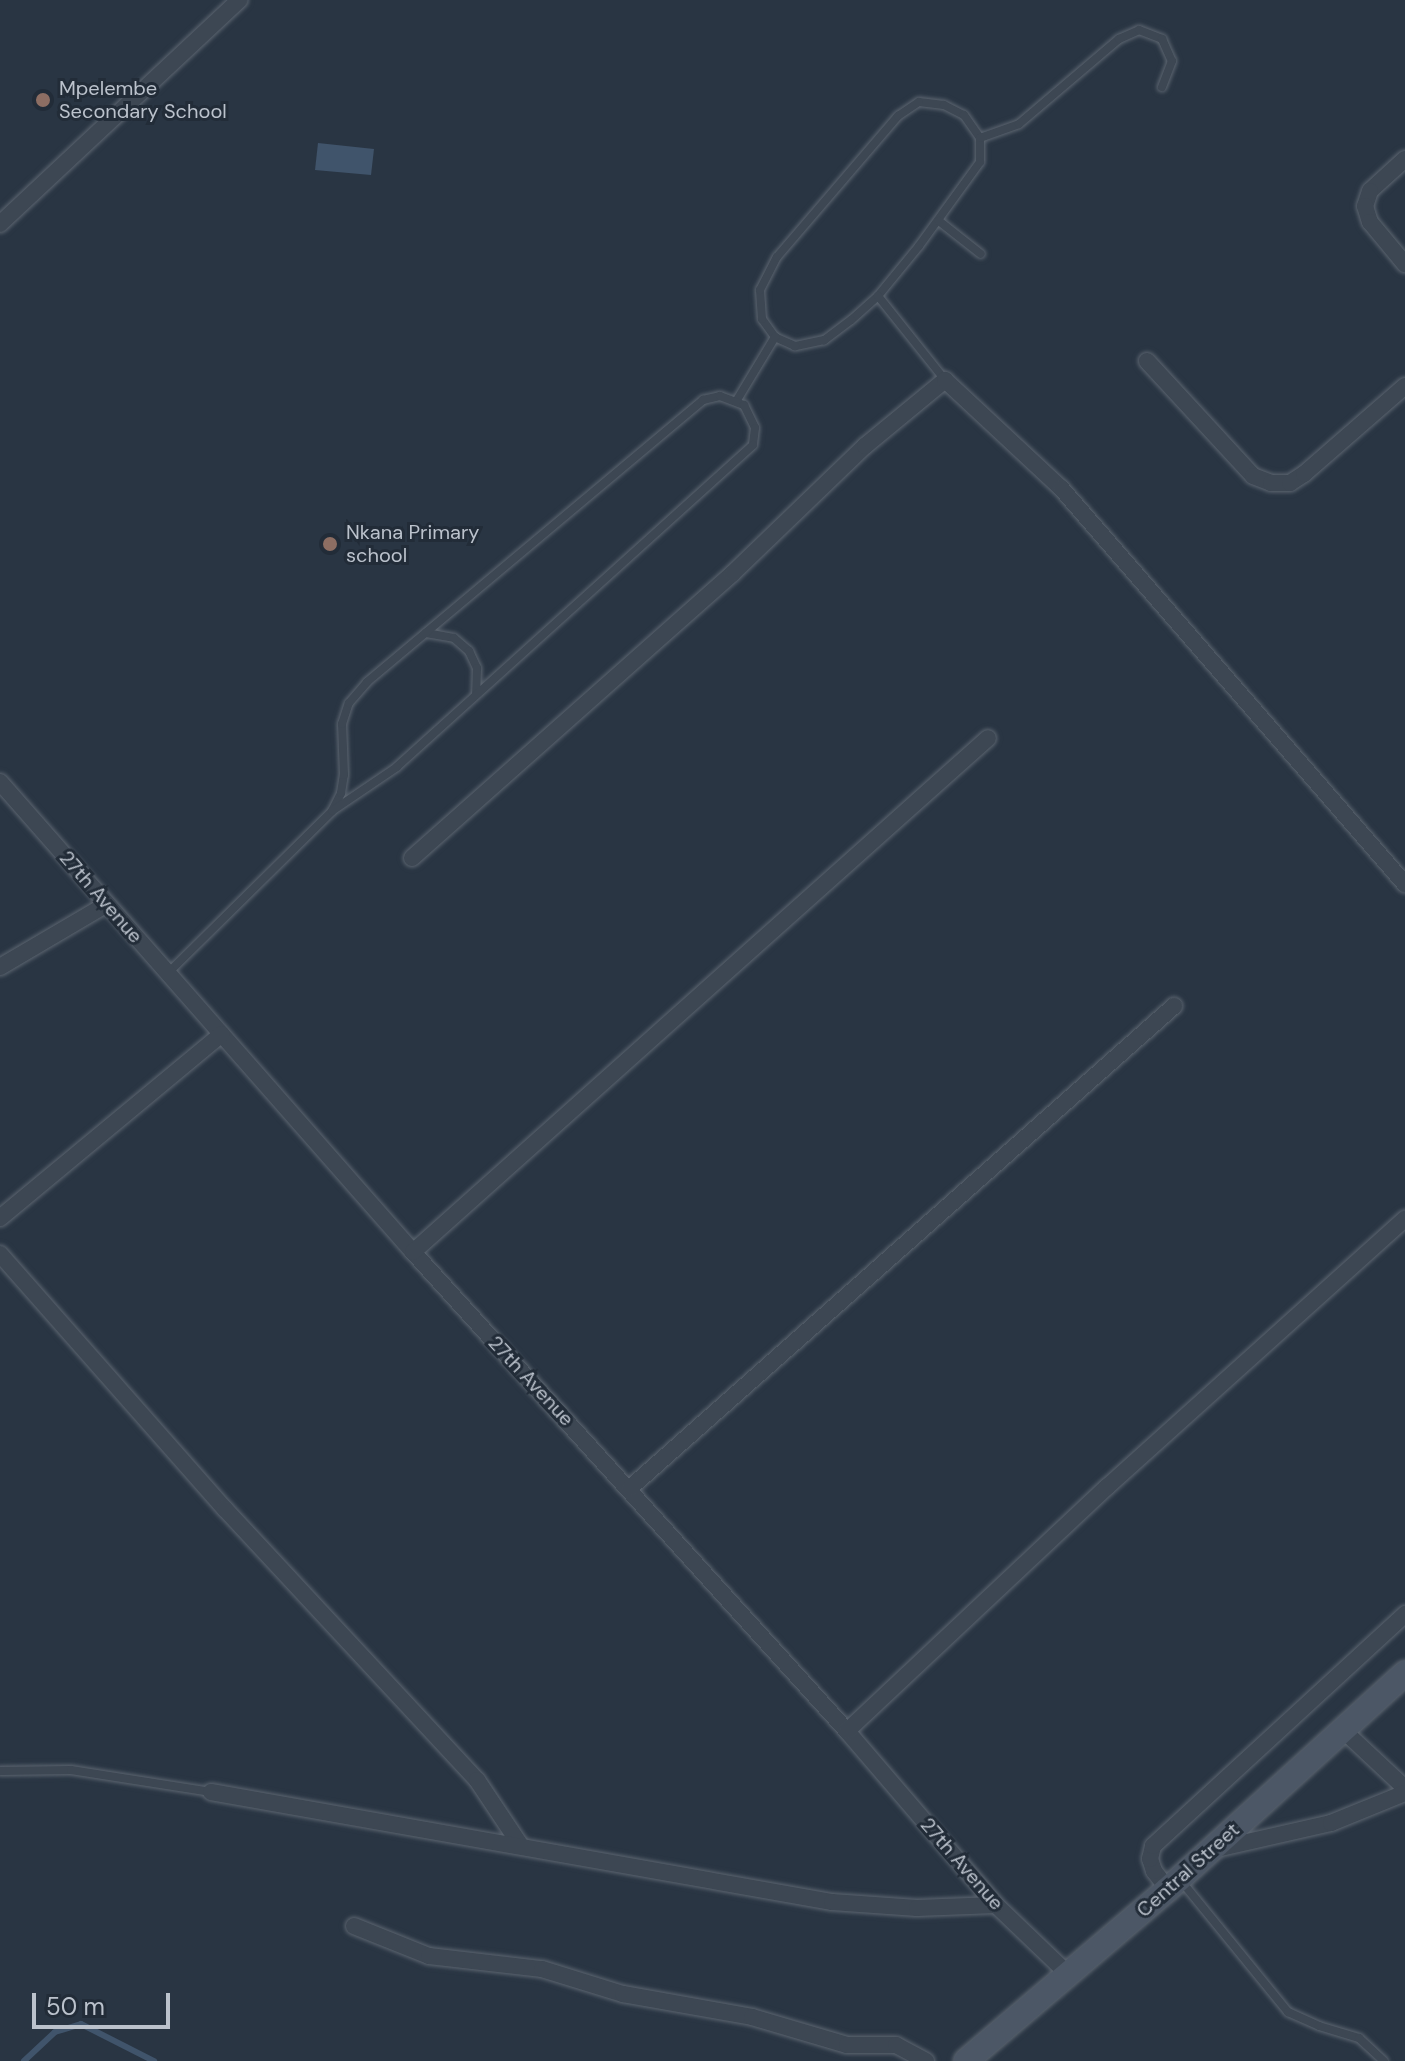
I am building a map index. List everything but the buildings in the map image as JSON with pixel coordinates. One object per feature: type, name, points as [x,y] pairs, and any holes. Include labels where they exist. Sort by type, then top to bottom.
[{"type":"street","points":[[0,224],[239,0]]},
{"type":"street","points":[[1405,159],[1370,191],[1365,206],[1370,222],[1405,264]]},
{"type":"street","points":[[1147,361],[1253,476],[1271,483],[1290,483],[1304,474],[1405,386]]},
{"type":"street","points":[[412,858],[733,573],[865,446],[945,380],[1061,488],[1405,884]]},
{"type":"street","points":[[413,1252],[988,738]]},
{"type":"street","name":"27th Avenue","points":[[0,782],[413,1252],[847,1731],[996,1905],[1068,1974]]},
{"type":"street","points":[[0,967],[107,904]]},
{"type":"street","points":[[630,1488],[1174,1006]]},
{"type":"street","points":[[0,1218],[222,1034]]},
{"type":"street","points":[[847,1731],[1096,1498],[1405,1219]]},
{"type":"street","points":[[0,1254],[225,1509],[477,1780],[521,1846]]},
{"type":"street","points":[[1174,1884],[1154,1871],[1150,1859],[1153,1846],[1405,1614]]},
{"type":"street","name":"Central Street","points":[[966,2061],[1174,1884],[1405,1673]]},
{"type":"street","points":[[1210,1851],[1331,1823],[1405,1790],[1343,1730]]},
{"type":"street","points":[[211,1792],[832,1902],[917,1908],[996,1905]]},
{"type":"street","points":[[354,1926],[429,1956],[542,1969],[623,1994],[752,2017],[847,2045],[896,2045],[926,2061]]},
{"type":"lane","points":[[980,138],[1019,124],[1119,39],[1139,30],[1162,39],[1172,61],[1162,87]]},
{"type":"lane","points":[[919,102],[944,105],[964,115],[980,138],[980,162],[939,221],[878,296],[824,340],[795,346],[775,337],[762,319],[760,290],[777,257],[898,116],[919,102]]},
{"type":"lane","points":[[939,221],[981,254]]},
{"type":"lane","points":[[878,296],[945,380]]},
{"type":"lane","points":[[737,400],[775,337]]},
{"type":"lane","points":[[168,973],[332,811],[397,767],[753,445],[753,420],[737,400],[720,396],[703,400],[367,682],[349,703],[342,724],[344,775],[341,793],[332,811]]},
{"type":"lane","points":[[425,633],[454,638],[469,651],[479,678],[475,696]]},
{"type":"lane","points":[[0,1771],[71,1770],[211,1792]]},
{"type":"lane","points":[[1174,1884],[1288,2012],[1319,2026],[1359,2038],[1384,2061]]},
{"type":"water","points":[[318,143],[374,149],[371,175],[315,170]]},
{"type":"waterway","points":[[24,2061],[55,2032],[81,2024],[154,2061]]},
{"type":"place","name":"Mpelembe Secondary School","points":[[43,100]]},
{"type":"place","name":"Nkana Primary school","points":[[330,544]]}]
